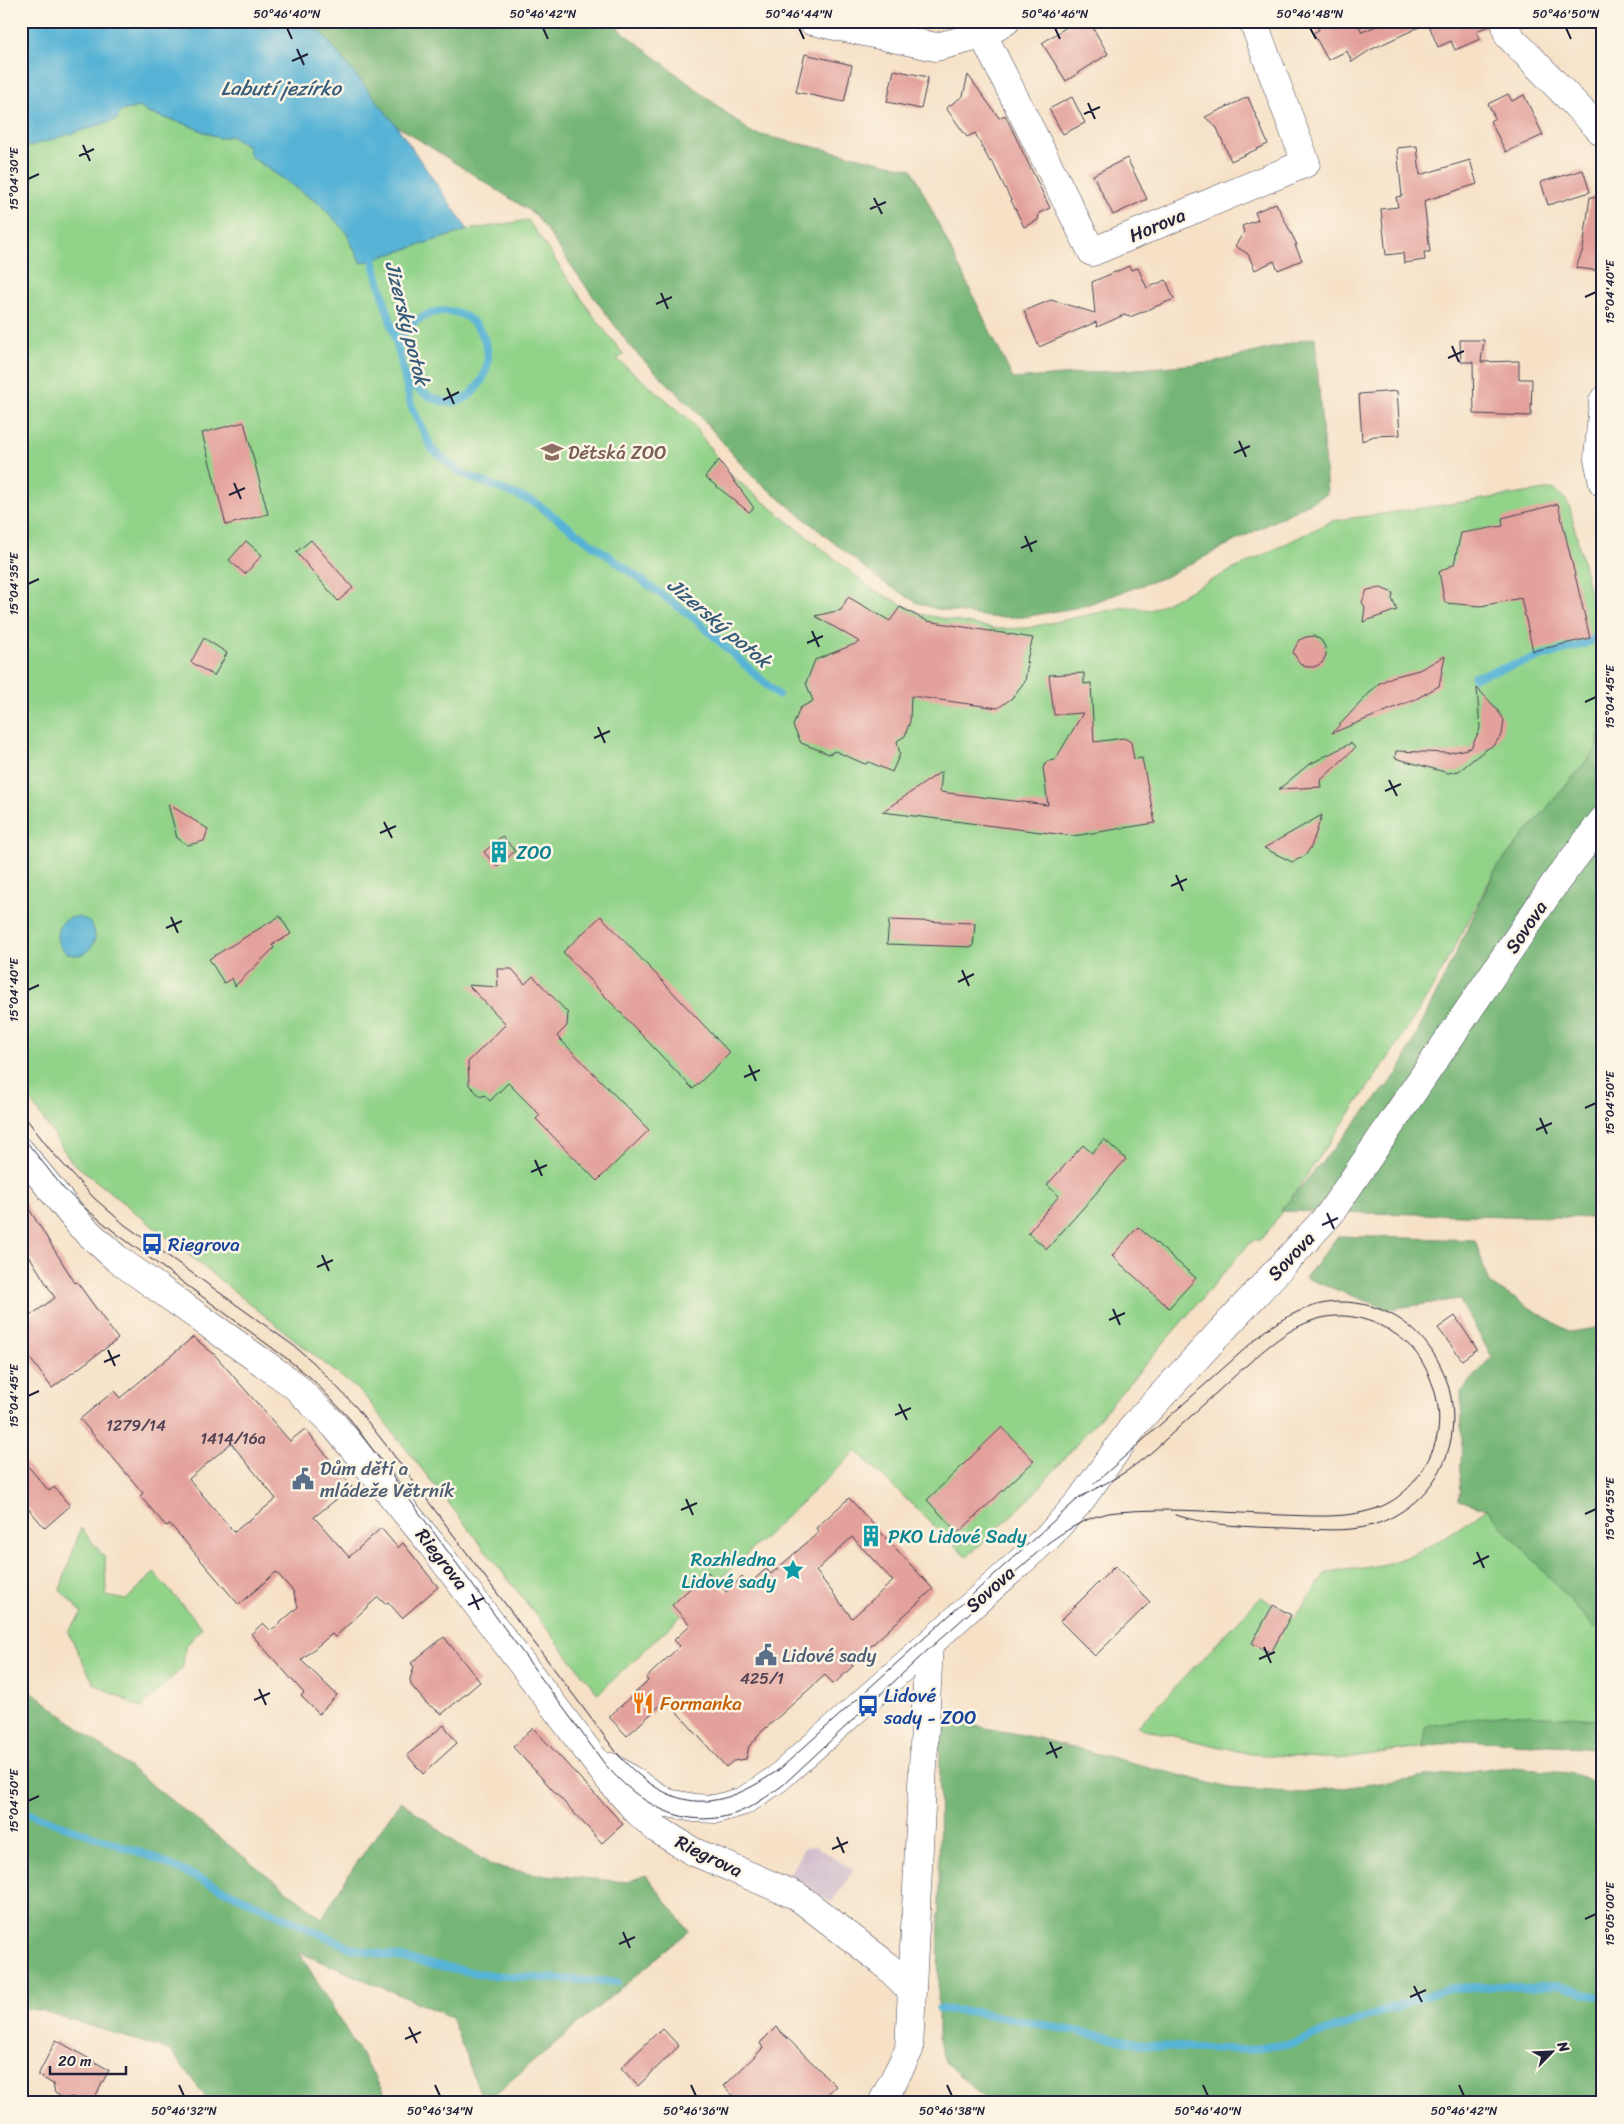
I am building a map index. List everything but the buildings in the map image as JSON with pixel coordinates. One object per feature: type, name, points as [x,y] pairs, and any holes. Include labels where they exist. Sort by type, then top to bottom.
[{"type":"street","points":[[812,21],[936,47],[995,28]]},
{"type":"street","name":"Horova","points":[[995,28],[1092,252],[1306,163],[1253,21]]},
{"type":"street","points":[[1505,21],[1508,36],[1603,132]]},
{"type":"street","points":[[1601,471],[1603,401]]},
{"type":"street","name":"Sovova","points":[[929,1646],[1050,1535],[1080,1500],[1136,1423],[1329,1215],[1555,883],[1603,820]]},
{"type":"street","name":"Riegrova","points":[[21,1152],[81,1226],[116,1258],[294,1385],[335,1426],[429,1541],[589,1752],[637,1811],[657,1829],[692,1851],[796,1896],[884,1963],[911,1990]]},
{"type":"street","points":[[589,1752],[666,1803],[695,1808],[725,1808],[744,1801],[778,1779],[929,1646]]},
{"type":"street","points":[[882,2103],[909,2050],[929,1646]]},
{"type":"shaded area","points":[[815,1846],[854,1870],[832,1902],[789,1875],[804,1848]]},
{"type":"green space","points":[[294,21],[609,21],[752,133],[912,169],[1013,379],[1212,363],[1315,337],[1327,494],[1165,577],[1080,607],[1024,617],[989,617],[937,609],[918,603],[881,581],[752,476],[694,409],[633,350],[536,215],[396,125],[321,32]]},
{"type":"green space","points":[[140,107],[148,113],[186,124],[219,138],[230,136],[247,145],[250,156],[321,205],[346,232],[361,263],[468,230],[528,220],[592,314],[624,355],[617,359],[689,419],[728,473],[872,589],[920,614],[997,629],[1027,628],[1125,607],[1151,610],[1332,521],[1553,489],[1565,499],[1570,508],[1603,650],[1603,717],[1596,750],[1497,867],[1432,989],[1389,1057],[1268,1231],[1260,1240],[1254,1240],[1248,1245],[1031,1497],[967,1557],[856,1451],[598,1694],[363,1394],[71,1161],[21,1086],[21,149],[120,111]]},
{"type":"green space","points":[[1603,717],[1603,1218],[1280,1211],[1398,1073],[1497,867],[1596,750]]},
{"type":"green space","points":[[1338,1236],[1475,1240],[1489,1283],[1570,1332],[1603,1327],[1603,1626],[1594,1627],[1487,1509],[1459,1500],[1462,1445],[1461,1392],[1492,1357],[1459,1299],[1388,1309],[1305,1278]]},
{"type":"green space","points":[[1487,1509],[1603,1529],[1603,1755],[1586,1747],[1466,1740],[1339,1759],[1251,1754],[1138,1726],[1261,1597],[1295,1618],[1326,1572],[1368,1567],[1398,1560],[1439,1540]]},
{"type":"green space","points":[[81,1528],[105,1558],[106,1596],[126,1600],[154,1573],[202,1627],[185,1647],[183,1667],[141,1708],[94,1684],[68,1632],[82,1613],[60,1590]]},
{"type":"green space","points":[[21,1683],[322,1918],[353,1868],[401,1801],[455,1842],[493,1866],[535,1874],[627,1882],[646,1875],[689,1931],[484,2103],[451,2017],[299,1952],[390,2103],[210,2103],[171,2051],[43,2011],[21,2007]]},
{"type":"green space","points":[[1506,1714],[1603,1719],[1603,1755],[1586,1747],[1466,1740],[1423,1748],[1426,1726]]},
{"type":"green space","points":[[945,1720],[1037,1738],[1229,1788],[1304,1793],[1501,1767],[1569,1773],[1603,1785],[1603,2103],[989,2103],[945,2062],[938,2038],[940,1741]]},
{"type":"water","name":"Labutí jezírko","points":[[21,21],[294,21],[321,32],[396,125],[468,230],[361,263],[346,232],[321,205],[250,156],[247,145],[230,136],[219,138],[186,124],[148,113],[140,107],[121,111],[116,120],[21,149]]},
{"type":"water","points":[[76,917],[83,918],[89,923],[94,929],[94,943],[89,949],[83,954],[76,955],[69,954],[63,949],[58,943],[57,936],[58,929],[63,923],[69,918]]},
{"type":"waterway","name":"Jizerský potok","points":[[373,251],[373,260],[398,348],[411,405],[432,449],[461,473],[534,502],[694,618],[778,695]]},
{"type":"waterway","points":[[398,348],[408,327],[427,315],[442,311],[453,312],[471,320],[478,327],[486,346],[488,356],[487,367],[483,378],[469,396],[460,401],[440,401],[422,392],[406,378]]},
{"type":"waterway","name":"Jizerský potok","points":[[1474,677],[1587,643],[1599,635]]},
{"type":"waterway","points":[[21,1811],[150,1856],[351,1948],[486,1975],[617,1982]]},
{"type":"waterway","points":[[939,2009],[975,2012],[1154,2046],[1247,2050],[1294,2043],[1449,1988],[1557,1985],[1603,1998]]},
{"type":"tram line","points":[[21,1112],[52,1152],[94,1198],[125,1225],[294,1346],[313,1362],[356,1407],[386,1445],[620,1757],[640,1776],[660,1790],[679,1798],[698,1801],[717,1800],[759,1783],[781,1768],[1081,1496]]},
{"type":"tram line","points":[[21,1135],[64,1189],[85,1208],[117,1234],[311,1378],[350,1419],[604,1763],[630,1789],[645,1800],[661,1809],[678,1815],[696,1819],[734,1814],[772,1793],[1048,1543],[1089,1519],[1107,1513],[1158,1510],[1332,1516],[1368,1511],[1389,1503],[1412,1484],[1424,1467],[1433,1449],[1437,1438],[1439,1415],[1435,1392],[1427,1370],[1417,1354],[1408,1344],[1391,1332],[1379,1325],[1356,1317],[1335,1316],[1315,1320],[1296,1328],[1262,1352],[1153,1451],[1135,1465],[1076,1500]]},
{"type":"tram line","points":[[1094,1484],[1267,1329],[1309,1307],[1337,1302],[1373,1307],[1403,1322],[1427,1344],[1444,1373],[1452,1404],[1451,1437],[1441,1469],[1419,1498],[1403,1510],[1373,1525],[1341,1530],[1230,1525],[1203,1522],[1175,1515]]},
{"type":"place","name":"Dětská ZOO","points":[[552,452]]},
{"type":"place","name":"ZOO","points":[[499,852]]},
{"type":"place","name":"Riegrova","points":[[152,1244]]},
{"type":"place","name":"Dům dětí a mládeže Větrník","points":[[303,1479]]},
{"type":"place","name":"PKO Lidové Sady","points":[[871,1536]]},
{"type":"place","name":"Rozhledna Lidové sady","points":[[793,1570]]},
{"type":"place","name":"Lidové sady","points":[[766,1655]]},
{"type":"place","name":"Formanka","points":[[643,1703]]},
{"type":"place","name":"Lidové sady - ZOO","points":[[868,1706]]}]
